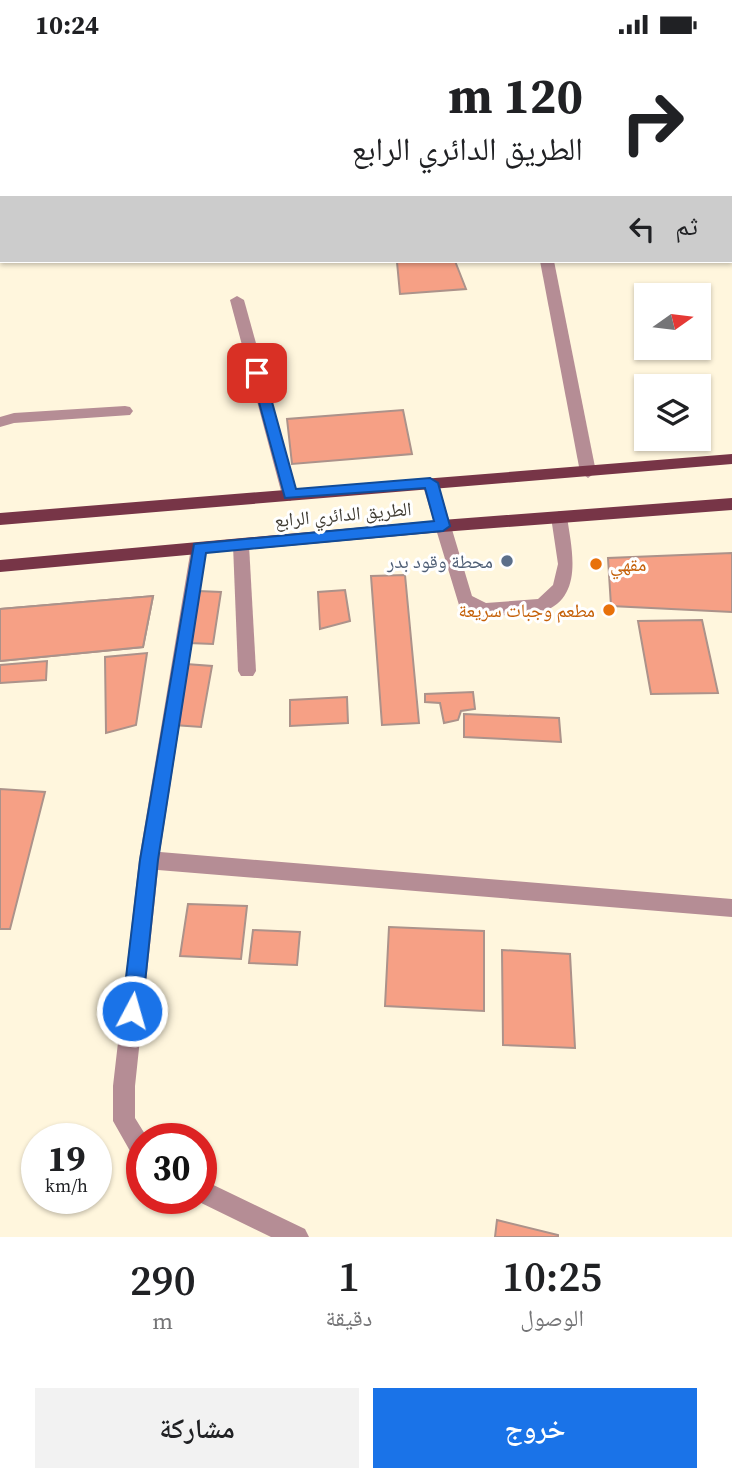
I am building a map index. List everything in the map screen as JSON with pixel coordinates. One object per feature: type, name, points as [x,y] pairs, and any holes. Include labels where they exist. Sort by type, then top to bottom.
[{"type":"main road","name":"الطريق الدائري الرابع","points":[[0,519],[732,459]]},
{"type":"main road","name":"الطريق الدائري الرابع","points":[[0,566],[732,503]]},
{"type":"street","points":[[547,263],[588,472]]},
{"type":"street","points":[[237,300],[290,495]]},
{"type":"street","points":[[0,422],[14,418],[125,411]]},
{"type":"street","points":[[430,483],[465,600],[484,610],[542,605],[561,588],[566,564],[559,517]]},
{"type":"street","points":[[240,545],[247,671]]},
{"type":"street","points":[[126,1124],[124,1086],[149,860],[199,548]]},
{"type":"street","points":[[149,860],[732,908]]},
{"type":"street","points":[[217,1199],[297,1237]]},
{"type":"building","points":[[397,263],[456,263],[466,289],[400,294]]},
{"type":"building","points":[[403,410],[412,454],[292,464],[287,419]]},
{"type":"building","points":[[732,553],[732,612],[611,606],[608,558]]},
{"type":"building","points":[[405,575],[419,723],[382,725],[371,576]]},
{"type":"building","points":[[345,590],[350,621],[320,629],[318,592]]},
{"type":"building","points":[[198,591],[221,592],[213,644],[189,643]]},
{"type":"building","points":[[153,596],[143,647],[0,661],[0,609]]},
{"type":"building","points":[[153,596],[143,647],[0,661],[0,609]]},
{"type":"building","points":[[702,620],[718,693],[651,694],[638,621]]},
{"type":"building","points":[[147,653],[136,725],[106,733],[105,657]]},
{"type":"building","points":[[47,661],[46,680],[0,683],[0,665]]},
{"type":"building","points":[[186,664],[212,666],[201,727],[174,725]]},
{"type":"building","points":[[473,692],[475,709],[461,711],[458,720],[444,723],[440,703],[425,702],[425,694]]},
{"type":"building","points":[[347,697],[348,723],[290,726],[290,700]]},
{"type":"building","points":[[464,714],[559,718],[561,742],[464,737]]},
{"type":"building","points":[[0,789],[45,792],[10,929],[0,929]]},
{"type":"building","points":[[188,904],[247,906],[241,959],[180,956]]},
{"type":"building","points":[[389,927],[484,931],[484,1011],[385,1006]]},
{"type":"building","points":[[253,930],[300,932],[297,965],[249,963]]},
{"type":"building","points":[[502,950],[570,954],[575,1048],[503,1045]]},
{"type":"building","points":[[497,1220],[558,1235],[558,1237],[495,1237]]},
{"type":"place","name":"محطة وقود بدر","points":[[507,561]]},
{"type":"place","name":"مقهي","points":[[596,564]]},
{"type":"place","name":"مطعم وجبات سريعة","points":[[609,610]]},
{"type":"route","points":[[132,1011],[149,860],[199,548],[443,526],[430,483],[290,495],[257,373]]}]
